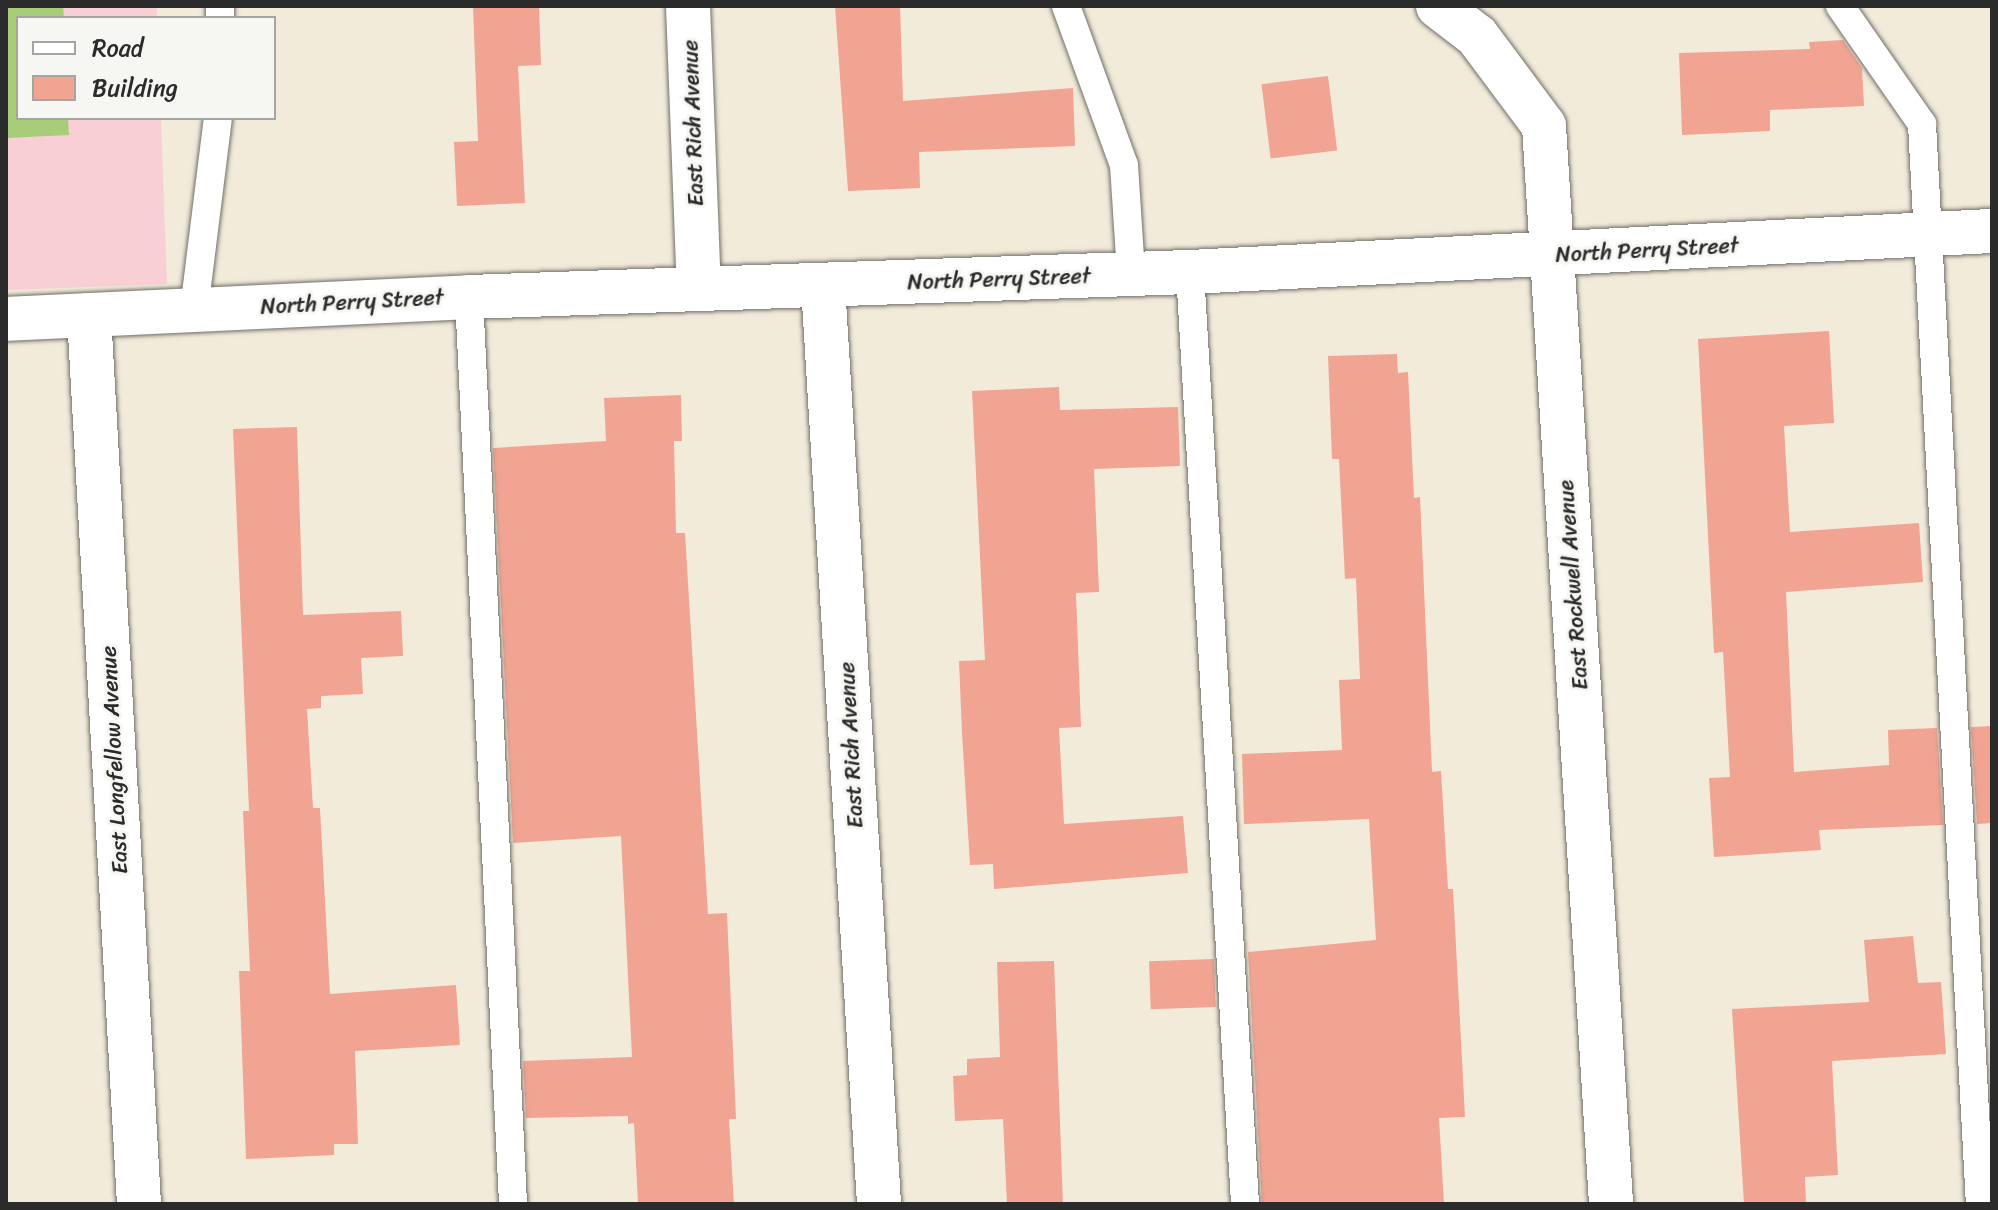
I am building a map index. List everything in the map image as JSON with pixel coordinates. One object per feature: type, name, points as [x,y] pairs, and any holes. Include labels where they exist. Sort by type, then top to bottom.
[{"type":"street","name":"East Rich Avenue","points":[[688,6],[699,288]]},
{"type":"street","name":"East Rockwell Avenue","points":[[1438,6],[1477,36],[1544,126],[1611,1204]]},
{"type":"street","name":"North Perry Street","points":[[6,319],[469,297],[1553,256],[1992,231]]},
{"type":"street","name":"East Rich Avenue","points":[[823,285],[879,1204]]},
{"type":"street","name":"East Longfellow Avenue","points":[[89,315],[139,1204]]},
{"type":"lane","points":[[1066,6],[1124,165],[1131,274]]},
{"type":"lane","points":[[1840,6],[1922,124],[1980,1204]]},
{"type":"lane","points":[[194,310],[218,120]]},
{"type":"lane","points":[[1190,272],[1245,1204]]},
{"type":"lane","points":[[469,297],[513,1204]]},
{"type":"shaded area","points":[[6,6],[157,6],[157,16],[16,16],[16,120],[161,120],[167,284],[6,290]]},
{"type":"green space","points":[[6,6],[63,6],[64,16],[16,16],[16,120],[68,120],[69,135],[6,138]]},
{"type":"building","points":[[473,6],[539,6],[541,65],[518,66],[525,203],[457,206],[454,142],[478,141]]},
{"type":"building","points":[[835,6],[900,6],[903,101],[1073,88],[1075,146],[919,152],[920,188],[848,191]]},
{"type":"building","points":[[1843,40],[1862,68],[1864,106],[1770,110],[1770,131],[1682,135],[1679,53],[1810,49],[1809,42]]},
{"type":"building","points":[[1328,76],[1337,150],[1271,159],[1261,84]]},
{"type":"building","points":[[1829,331],[1834,423],[1784,426],[1790,532],[1919,523],[1923,582],[1786,592],[1794,772],[1889,765],[1888,730],[1937,728],[1943,825],[1819,830],[1821,850],[1714,857],[1709,778],[1730,777],[1723,652],[1714,653],[1698,339]]},
{"type":"building","points":[[1397,354],[1398,373],[1408,372],[1414,498],[1420,497],[1432,772],[1441,771],[1448,889],[1453,889],[1465,1117],[1439,1118],[1444,1204],[1262,1204],[1248,952],[1376,940],[1369,819],[1244,824],[1242,754],[1342,750],[1339,680],[1360,679],[1356,578],[1345,579],[1339,459],[1332,459],[1328,356]]},
{"type":"building","points":[[1059,387],[1060,410],[1178,407],[1180,466],[1094,469],[1099,592],[1076,593],[1081,727],[1059,728],[1064,824],[1183,816],[1188,873],[994,889],[993,864],[970,865],[962,733],[959,661],[985,660],[972,391]]},
{"type":"building","points":[[681,395],[682,441],[674,441],[676,533],[685,533],[708,914],[727,913],[736,1119],[729,1119],[734,1204],[638,1204],[634,1123],[628,1124],[628,1116],[526,1118],[523,1061],[632,1057],[621,836],[513,843],[493,448],[606,441],[604,398]]},
{"type":"building","points":[[297,427],[303,615],[401,611],[403,656],[361,658],[363,694],[321,696],[321,708],[307,709],[313,808],[320,808],[330,994],[456,985],[460,1045],[355,1051],[358,1144],[334,1144],[334,1155],[246,1159],[239,971],[250,971],[243,811],[249,811],[233,429]]},
{"type":"building","points":[[1992,726],[1992,823],[1977,824],[1971,727]]},
{"type":"building","points":[[1913,936],[1918,983],[1941,982],[1946,1054],[1832,1061],[1838,1175],[1805,1177],[1806,1204],[1744,1204],[1732,1009],[1869,1002],[1864,940]]},
{"type":"building","points":[[1214,959],[1216,1007],[1151,1009],[1149,961]]},
{"type":"building","points":[[1054,961],[1063,1204],[1007,1204],[1003,1119],[955,1121],[953,1076],[967,1075],[967,1059],[1000,1057],[997,962]]}]
